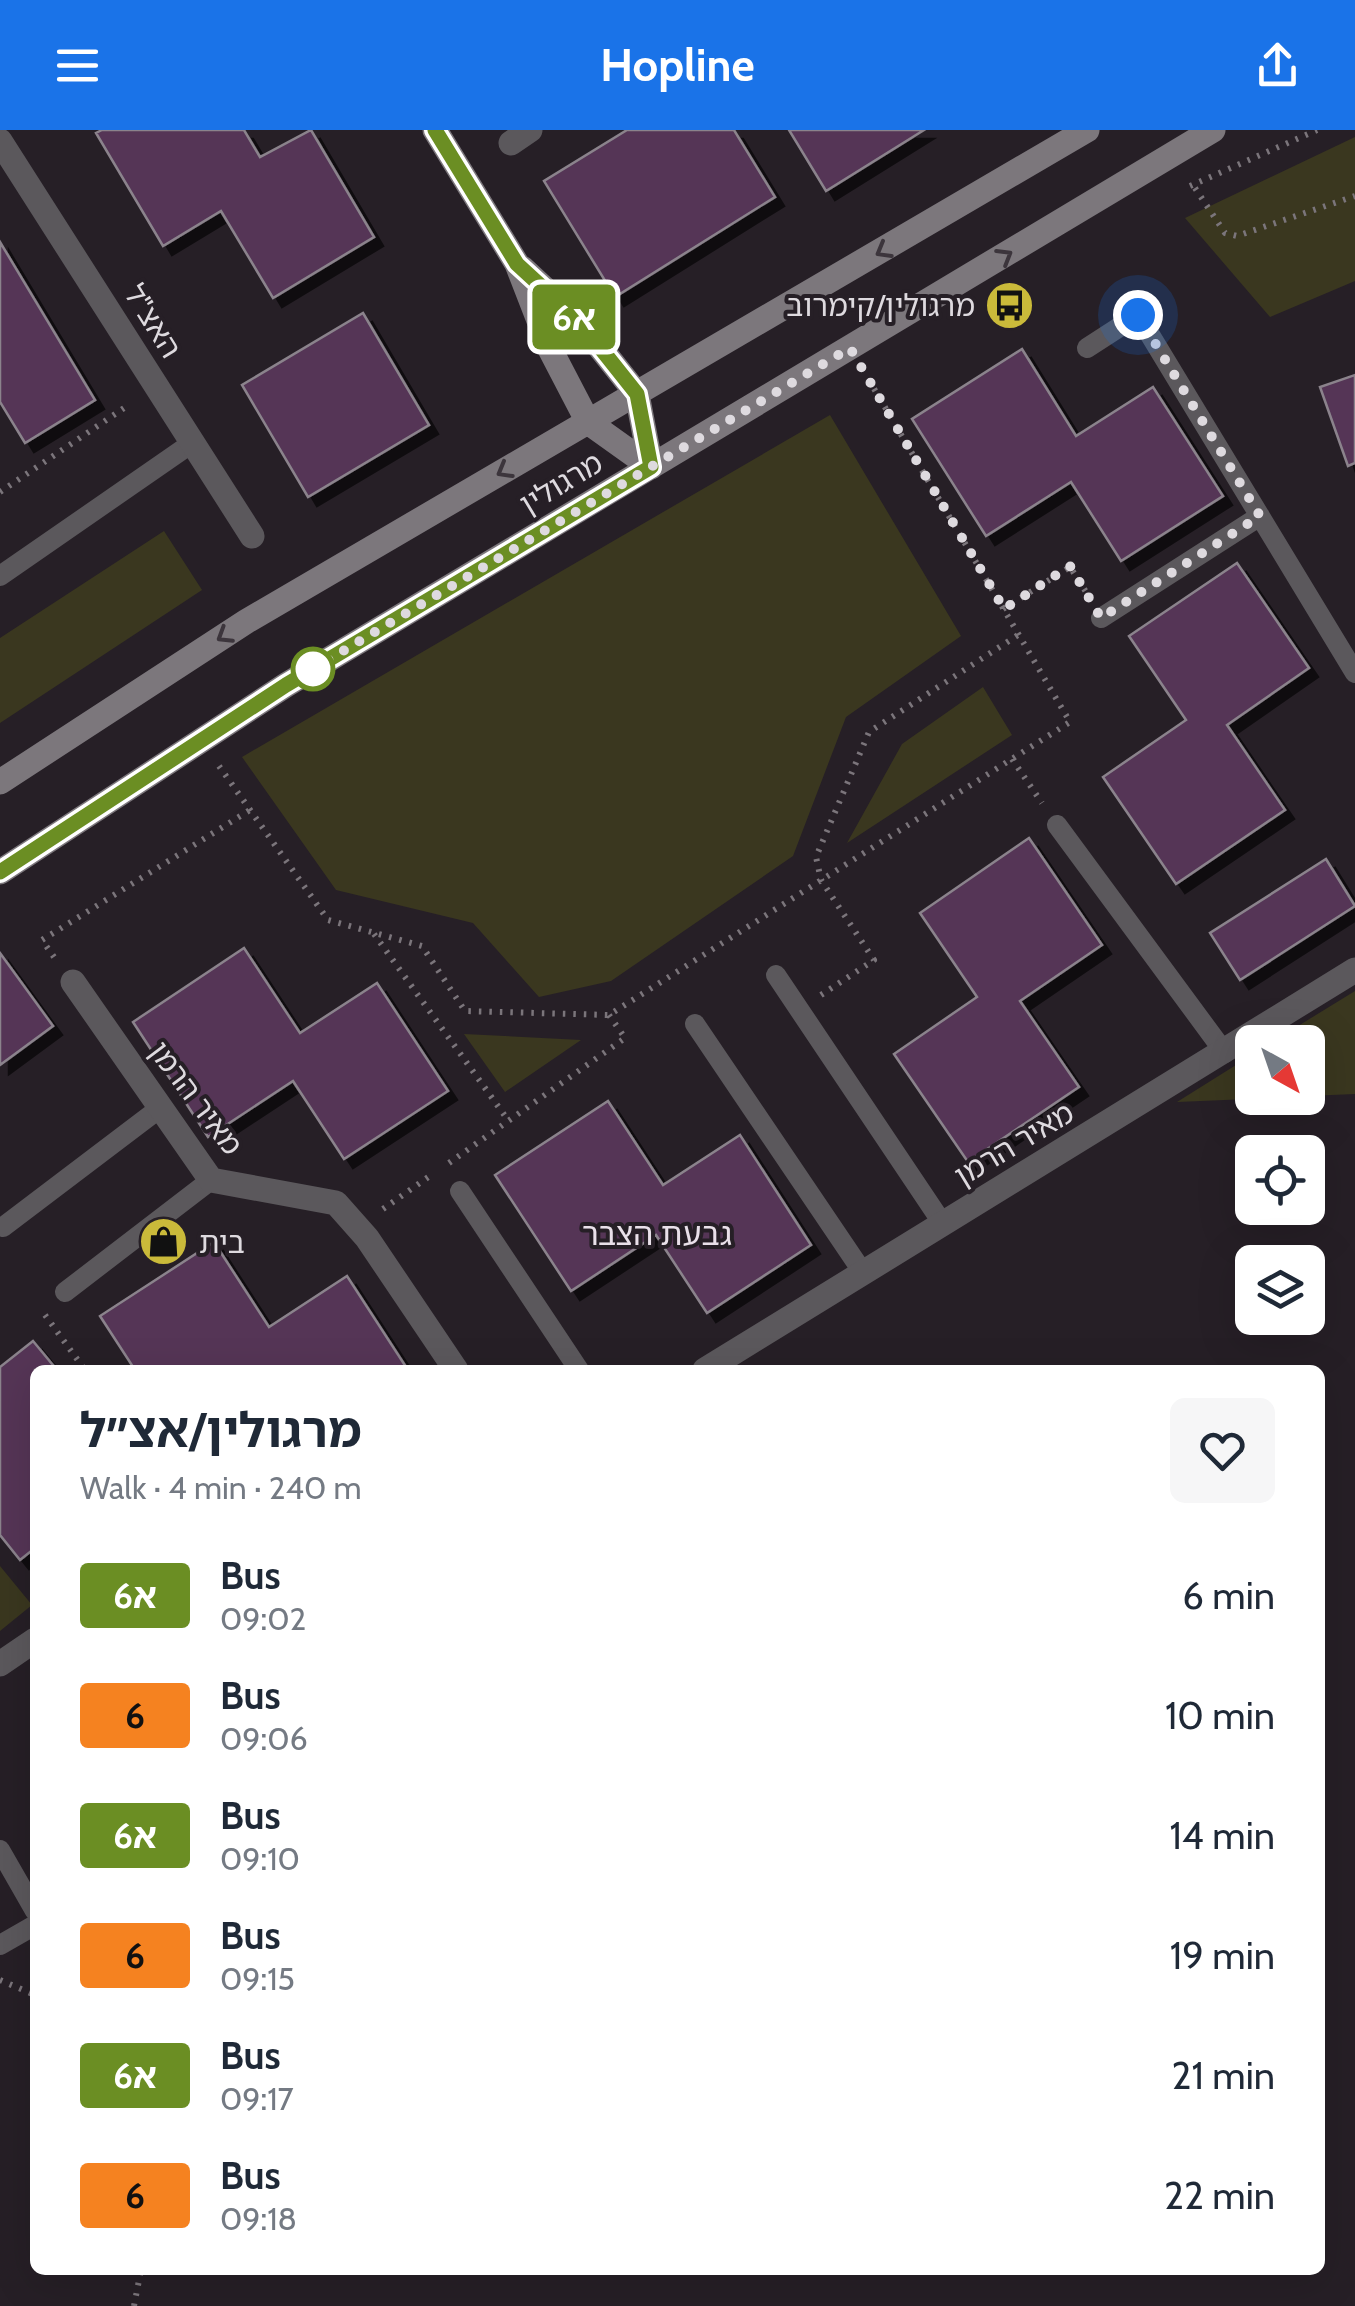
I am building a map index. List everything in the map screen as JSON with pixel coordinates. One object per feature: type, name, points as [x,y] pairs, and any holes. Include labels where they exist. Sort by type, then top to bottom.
[{"type":"main road","points":[[434,130],[517,264],[550,349],[588,422],[651,467]]},
{"type":"main road","name":"מרגולין","points":[[0,782],[246,621],[1087,130]]},
{"type":"main road","name":"מרגולין","points":[[0,872],[200,740],[1213,130]]},
{"type":"main road","points":[[517,264],[579,321],[637,394],[651,467]]},
{"type":"street","name":"האצ\"ל","points":[[0,141],[252,536]]},
{"type":"street","name":"מאיר הרמן","points":[[713,1365],[1355,970]]},
{"type":"street","name":"מאיר הרמן","points":[[73,982],[211,1180],[336,1203],[358,1227],[453,1365]]},
{"type":"street","points":[[0,1664],[30,1643]]},
{"type":"lane","points":[[1087,348],[1138,315],[1355,673]]},
{"type":"lane","points":[[0,576],[192,444]]},
{"type":"lane","points":[[1101,618],[1260,516]]},
{"type":"lane","points":[[1057,825],[1225,1053]]},
{"type":"lane","points":[[776,976],[943,1224]]},
{"type":"lane","points":[[696,1024],[864,1274]]},
{"type":"lane","points":[[3,1228],[160,1108]]},
{"type":"lane","points":[[65,1292],[211,1180]]},
{"type":"lane","points":[[460,1192],[576,1365]]},
{"type":"lane","points":[[0,1850],[30,1902]]},
{"type":"lane","points":[[0,1944],[30,1928]]},
{"type":"path","points":[[1175,193],[1317,130]]},
{"type":"path","points":[[1195,188],[1225,233],[1238,236],[1355,196]]},
{"type":"path","points":[[200,740],[328,920],[422,946],[465,1011],[609,1014],[1070,722],[850,348]]},
{"type":"path","points":[[0,492],[156,386]]},
{"type":"path","points":[[1004,609],[1070,566],[1101,618]]},
{"type":"path","points":[[799,1010],[874,960],[821,880],[816,857],[869,732],[1018,634]]},
{"type":"path","points":[[1012,758],[1057,825]]},
{"type":"path","points":[[73,982],[42,940],[250,810]]},
{"type":"path","points":[[374,933],[508,1120]]},
{"type":"path","points":[[358,1227],[625,1038],[609,1014]]},
{"type":"path","points":[[65,1292],[41,1310],[81,1365]]},
{"type":"path","points":[[0,1980],[30,1993]]},
{"type":"path","points":[[134,2306],[140,2275]]},
{"type":"shaded area","points":[[1355,137],[1355,281],[1270,317],[1185,218]]},
{"type":"shaded area","points":[[830,415],[961,636],[846,717],[793,856],[611,981],[539,997],[473,923],[336,890],[242,757]]},
{"type":"shaded area","points":[[164,531],[202,590],[0,723],[0,638]]},
{"type":"shaded area","points":[[983,687],[1012,735],[847,843],[902,744]]},
{"type":"shaded area","points":[[1355,991],[1355,1094],[1325,1095],[1325,1025],[1300,1025]]},
{"type":"shaded area","points":[[464,1034],[581,1040],[505,1092]]},
{"type":"shaded area","points":[[1235,1066],[1235,1100],[1177,1102]]},
{"type":"shaded area","points":[[0,1566],[30,1607],[0,1631]]},
{"type":"building","points":[[244,130],[260,157],[311,130],[374,237],[273,298],[221,211],[163,246],[96,133]]},
{"type":"building","points":[[627,130],[734,130],[775,197],[615,297],[544,181]]},
{"type":"building","points":[[789,130],[924,130],[826,191]]},
{"type":"building","points":[[0,242],[95,400],[25,443],[0,402]]},
{"type":"building","points":[[363,313],[429,425],[308,497],[242,385]]},
{"type":"building","points":[[1022,349],[1076,436],[1153,387],[1223,496],[1121,561],[1071,482],[986,536],[912,419]]},
{"type":"building","points":[[1355,375],[1355,463],[1348,466],[1320,387]]},
{"type":"building","points":[[1237,563],[1309,668],[1227,725],[1285,810],[1176,884],[1103,777],[1186,720],[1129,636]]},
{"type":"building","points":[[1029,838],[1102,945],[1020,1001],[1079,1087],[968,1162],[894,1054],[977,997],[920,913]]},
{"type":"building","points":[[1326,859],[1355,906],[1240,980],[1210,933]]},
{"type":"building","points":[[244,948],[300,1033],[377,983],[448,1091],[344,1159],[293,1081],[208,1137],[133,1022]]},
{"type":"building","points":[[0,953],[53,1026],[0,1065]]},
{"type":"building","points":[[608,1101],[663,1185],[740,1135],[811,1245],[707,1313],[656,1235],[571,1291],[495,1175]]},
{"type":"building","points":[[214,1242],[269,1327],[347,1276],[405,1365],[132,1365],[100,1316]]},
{"type":"building","points":[[33,1341],[53,1365],[30,1365],[30,1552],[20,1560],[0,1535],[0,1367]]},
{"type":"bus line","name":"6א","points":[[0,872],[286,685],[651,467],[637,394],[579,321],[517,264],[435,130]]},
{"type":"place","name":"מרגולין/קימרוב","points":[[1010,305]]},
{"type":"place","name":"בית","points":[[164,1242]]},
{"type":"district","name":"גבעת הצבר","points":[[657,1233]]},
{"type":"route","points":[[313,669],[850,348],[1004,609],[1070,566],[1101,618],[1260,516],[1138,315]]}]
